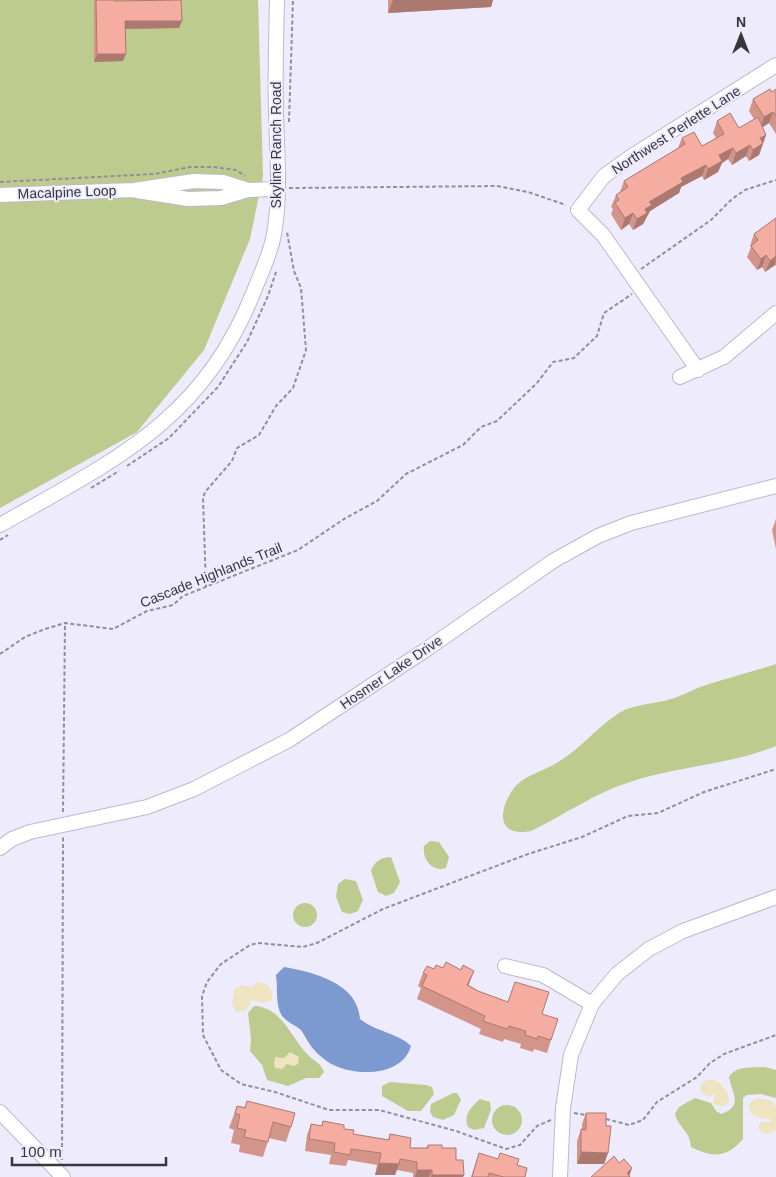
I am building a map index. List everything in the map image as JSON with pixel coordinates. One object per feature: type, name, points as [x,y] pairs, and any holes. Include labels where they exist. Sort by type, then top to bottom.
[{"type":"street","name":"Skyline Ranch Road","points":[[0,525],[109,464],[173,415],[194,393],[224,353],[245,314],[274,236],[278,189],[277,0]]},
{"type":"street","name":"Northwest Perlette Lane","points":[[578,210],[592,190],[612,171],[776,65]]},
{"type":"street","name":"Macalpine Loop","points":[[0,195],[134,190],[154,195],[188,199],[221,198],[251,190],[278,189]]},
{"type":"street","points":[[578,210],[603,235],[698,370]]},
{"type":"street","points":[[680,377],[724,357],[776,312]]},
{"type":"street","name":"Hosmer Lake Drive","points":[[0,848],[30,832],[147,807],[194,789],[289,740],[427,649],[553,561],[598,536],[640,521],[776,486]]},
{"type":"street","points":[[560,1177],[562,1115],[571,1055],[592,1004],[617,974],[649,949],[683,931],[776,897]]},
{"type":"street","points":[[505,966],[543,974],[592,1004]]},
{"type":"street","points":[[0,1112],[63,1176]]},
{"type":"path","points":[[289,122],[293,0]]},
{"type":"path","points":[[0,182],[154,174],[190,167],[214,167],[236,170],[249,179],[251,190]]},
{"type":"path","points":[[631,276],[711,220],[732,199],[745,190],[776,180]]},
{"type":"path","points":[[278,189],[497,186],[551,198],[578,210]]},
{"type":"path","points":[[206,587],[203,498],[205,492],[232,461],[237,448],[259,435],[276,406],[293,388],[306,350],[301,288],[294,271],[287,226]]},
{"type":"path","name":"Cascade Highlands Trail","points":[[0,654],[25,637],[65,623],[113,629],[146,611],[172,605],[184,596],[298,550],[344,519],[377,501],[406,474],[464,446],[482,427],[497,421],[537,383],[552,362],[574,358],[597,336],[604,314],[641,288]]},
{"type":"path","points":[[63,1176],[65,623]]},
{"type":"path","points":[[594,1116],[568,1112],[537,1126],[520,1145],[506,1149],[456,1132],[379,1110],[330,1110],[274,1092],[240,1084],[221,1070],[204,1035],[202,996],[207,982],[221,964],[250,945],[258,943],[304,947],[317,943],[383,909],[528,854],[582,837],[628,816],[658,813],[704,792],[776,769]]},
{"type":"path","points":[[603,1119],[629,1125],[643,1120],[657,1102],[697,1076],[710,1063],[724,1054],[776,1035]]},
{"type":"green space","points":[[0,0],[258,0],[263,176],[250,239],[204,350],[137,432],[0,508]]},
{"type":"green space","points":[[776,664],[776,746],[722,762],[666,772],[630,782],[592,798],[531,831],[519,832],[511,830],[506,826],[503,820],[505,804],[517,784],[529,776],[557,763],[619,713],[638,706],[675,698],[703,686]]},
{"type":"green space","points":[[430,841],[439,842],[449,857],[446,868],[436,869],[426,860],[424,846]]},
{"type":"green space","points":[[391,857],[400,882],[394,893],[386,896],[378,892],[371,871],[378,861]]},
{"type":"green space","points":[[345,879],[356,881],[363,900],[358,911],[350,914],[342,912],[336,897],[338,884]]},
{"type":"green space","points":[[305,903],[310,904],[316,910],[316,920],[310,926],[305,927],[300,926],[294,920],[293,915],[294,910],[300,904]]},
{"type":"green space","points":[[254,1006],[264,1008],[279,1017],[308,1055],[321,1066],[324,1072],[319,1078],[306,1078],[288,1086],[267,1080],[262,1065],[250,1051],[251,1039],[248,1013]]},
{"type":"green space","points":[[765,1067],[776,1070],[776,1098],[761,1094],[747,1095],[743,1098],[743,1139],[731,1150],[719,1154],[706,1153],[691,1147],[689,1137],[675,1114],[679,1107],[695,1098],[711,1103],[716,1111],[721,1114],[728,1111],[735,1099],[729,1077],[732,1073],[745,1068]]},
{"type":"green space","points":[[390,1082],[426,1085],[432,1087],[434,1094],[421,1111],[408,1111],[382,1096],[382,1086]]},
{"type":"green space","points":[[453,1093],[457,1093],[461,1100],[454,1115],[443,1120],[433,1117],[430,1112],[431,1104]]},
{"type":"green space","points":[[480,1099],[490,1102],[491,1110],[484,1128],[474,1130],[468,1127],[466,1119],[471,1108]]},
{"type":"green space","points":[[507,1105],[518,1109],[522,1120],[518,1131],[507,1135],[496,1131],[492,1120],[496,1109]]},
{"type":"sand","points":[[257,982],[270,987],[272,993],[271,1001],[262,1003],[252,1000],[245,1011],[236,1012],[232,1005],[234,989],[243,985],[251,988]]},
{"type":"sand","points":[[290,1052],[299,1057],[298,1064],[294,1066],[287,1064],[282,1069],[275,1068],[275,1057],[284,1058]]},
{"type":"sand","points":[[709,1079],[720,1084],[728,1094],[729,1101],[723,1106],[713,1103],[715,1093],[709,1097],[701,1092],[701,1084]]},
{"type":"sand","points":[[757,1098],[772,1101],[776,1106],[776,1130],[769,1134],[762,1133],[758,1127],[761,1122],[771,1122],[772,1120],[756,1117],[750,1112],[749,1104]]},
{"type":"water","points":[[284,967],[320,976],[343,988],[351,996],[357,1007],[360,1019],[405,1041],[411,1046],[406,1056],[398,1064],[375,1072],[350,1070],[338,1067],[326,1060],[313,1048],[301,1030],[284,1018],[280,1012],[276,975]]},
{"type":"building","points":[[96,0],[181,0],[182,21],[125,21],[126,54],[97,54]]},
{"type":"building","points":[[770,89],[772,92],[776,89],[776,116],[773,112],[764,117],[753,99]]},
{"type":"building","points":[[730,113],[739,128],[758,117],[766,135],[760,138],[763,143],[753,150],[750,145],[736,153],[733,148],[719,155],[722,161],[708,169],[706,165],[681,178],[683,182],[649,202],[652,205],[645,209],[647,213],[637,219],[633,213],[625,218],[615,203],[619,200],[616,195],[628,187],[624,181],[685,144],[682,138],[694,132],[702,146],[724,134],[717,121]]},
{"type":"building","points":[[776,218],[776,256],[770,261],[766,255],[761,259],[751,246],[758,240],[754,234]]},
{"type":"building","points":[[446,962],[461,970],[463,965],[474,971],[467,985],[508,1002],[515,982],[549,992],[542,1014],[558,1019],[551,1040],[538,1036],[537,1039],[525,1035],[526,1031],[509,1026],[507,1029],[483,1021],[485,1016],[422,986],[427,975],[423,973],[427,966],[434,969],[436,965],[443,968]]},
{"type":"building","points":[[247,1101],[295,1113],[291,1127],[273,1122],[268,1142],[244,1137],[246,1130],[237,1128],[240,1115],[235,1113],[237,1106],[245,1108]]},
{"type":"building","points":[[586,1113],[606,1113],[606,1126],[611,1126],[608,1153],[581,1152],[581,1129],[586,1130]]},
{"type":"building","points":[[323,1121],[344,1125],[344,1129],[354,1130],[353,1134],[389,1140],[390,1134],[411,1138],[410,1148],[428,1148],[428,1145],[442,1145],[442,1148],[456,1148],[456,1160],[463,1160],[464,1175],[432,1175],[432,1170],[417,1170],[417,1162],[400,1159],[399,1164],[379,1163],[381,1153],[351,1149],[350,1155],[334,1152],[335,1143],[309,1139],[311,1124],[322,1126]]},
{"type":"building","points":[[479,1153],[498,1159],[500,1153],[519,1159],[517,1165],[527,1168],[525,1177],[504,1177],[489,1173],[488,1177],[472,1177]]},
{"type":"building","points":[[614,1156],[619,1163],[624,1159],[632,1168],[627,1173],[630,1177],[591,1177]]}]
